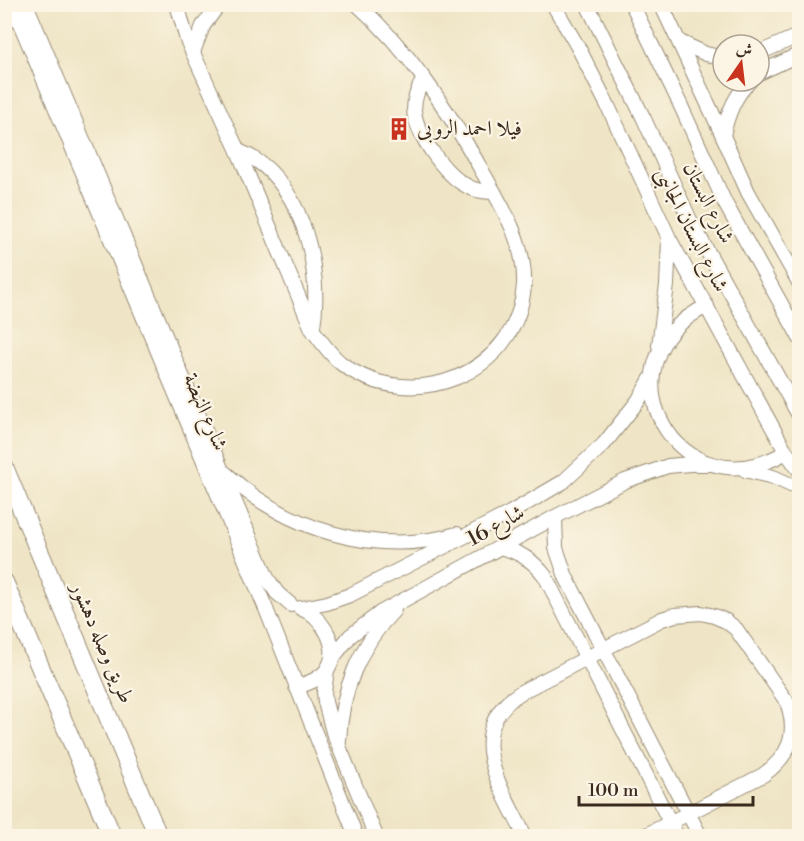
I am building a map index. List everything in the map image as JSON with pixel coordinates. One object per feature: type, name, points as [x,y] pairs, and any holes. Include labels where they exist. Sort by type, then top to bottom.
[{"type":"main road","name":"طريق وصله دهشور","points":[[4,467],[158,837]]},
{"type":"main road","points":[[4,582],[112,837]]},
{"type":"street","name":"شارع النهضة","points":[[12,4],[53,87],[216,473],[266,609],[356,837]]},
{"type":"street","name":"شارع النهضة","points":[[26,4],[53,87]]},
{"type":"street","points":[[177,4],[182,27],[238,152],[312,329],[340,362],[360,374],[382,382],[413,386],[429,385],[459,377],[481,364],[500,345],[514,323],[521,304],[524,285],[523,265],[519,246],[494,192],[457,127],[424,79],[395,43],[357,4]]},
{"type":"street","points":[[193,52],[203,26],[219,4]]},
{"type":"street","name":"شارع البستان الجانبى","points":[[553,4],[602,94],[669,238],[786,452],[800,471]]},
{"type":"street","name":"شارع البستان","points":[[587,4],[690,219],[800,417]]},
{"type":"street","name":"شارع البستان","points":[[632,4],[725,203],[800,338]]},
{"type":"street","points":[[661,4],[748,192],[800,284]]},
{"type":"street","points":[[771,48],[800,35]]},
{"type":"street","points":[[680,42],[711,55]]},
{"type":"street","points":[[771,67],[800,54]]},
{"type":"street","points":[[424,79],[416,93],[414,109],[418,125],[427,143],[458,181],[475,190],[494,192]]},
{"type":"street","points":[[723,136],[731,108],[740,93]]},
{"type":"street","points":[[238,152],[249,155],[270,170],[295,208],[306,238],[313,268],[316,297],[312,329]]},
{"type":"street","points":[[725,203],[748,192]]},
{"type":"street","points":[[669,238],[666,296],[652,377],[653,400],[661,421],[674,440],[691,455],[712,464],[773,477],[800,489]]},
{"type":"street","points":[[657,354],[665,338],[677,325],[691,314],[707,306]]},
{"type":"street","name":"شارع 16","points":[[266,609],[274,606],[296,607],[327,603],[350,594],[563,482],[584,464],[622,423],[652,377]]},
{"type":"street","points":[[740,469],[772,460],[786,452]]},
{"type":"street","name":"شارع 16","points":[[327,670],[334,655],[359,627],[380,613],[555,517],[647,473],[668,466],[712,464]]},
{"type":"street","name":"شارع النهضة","points":[[216,473],[267,578],[277,593],[319,620],[329,636],[331,656],[327,670]]},
{"type":"street","points":[[216,473],[282,514],[316,529],[342,536],[398,542],[453,536],[479,528]]},
{"type":"street","points":[[555,517],[555,538],[562,568],[700,837]]},
{"type":"street","points":[[500,548],[511,550],[530,560],[545,576],[677,837]]},
{"type":"street","points":[[339,746],[341,714],[356,666],[376,631],[404,600]]},
{"type":"street","points":[[525,837],[492,768],[489,741],[492,728],[505,705],[515,696],[662,619],[694,613],[714,616],[736,629],[787,702],[791,715],[790,743],[784,756],[775,767],[763,775],[644,837]]},
{"type":"street","points":[[296,687],[316,679],[327,670]]},
{"type":"street","points":[[327,670],[324,692],[330,725],[376,837]]},
{"type":"place","name":"فيلا احمد الروبى","points":[[399,129]]}]
